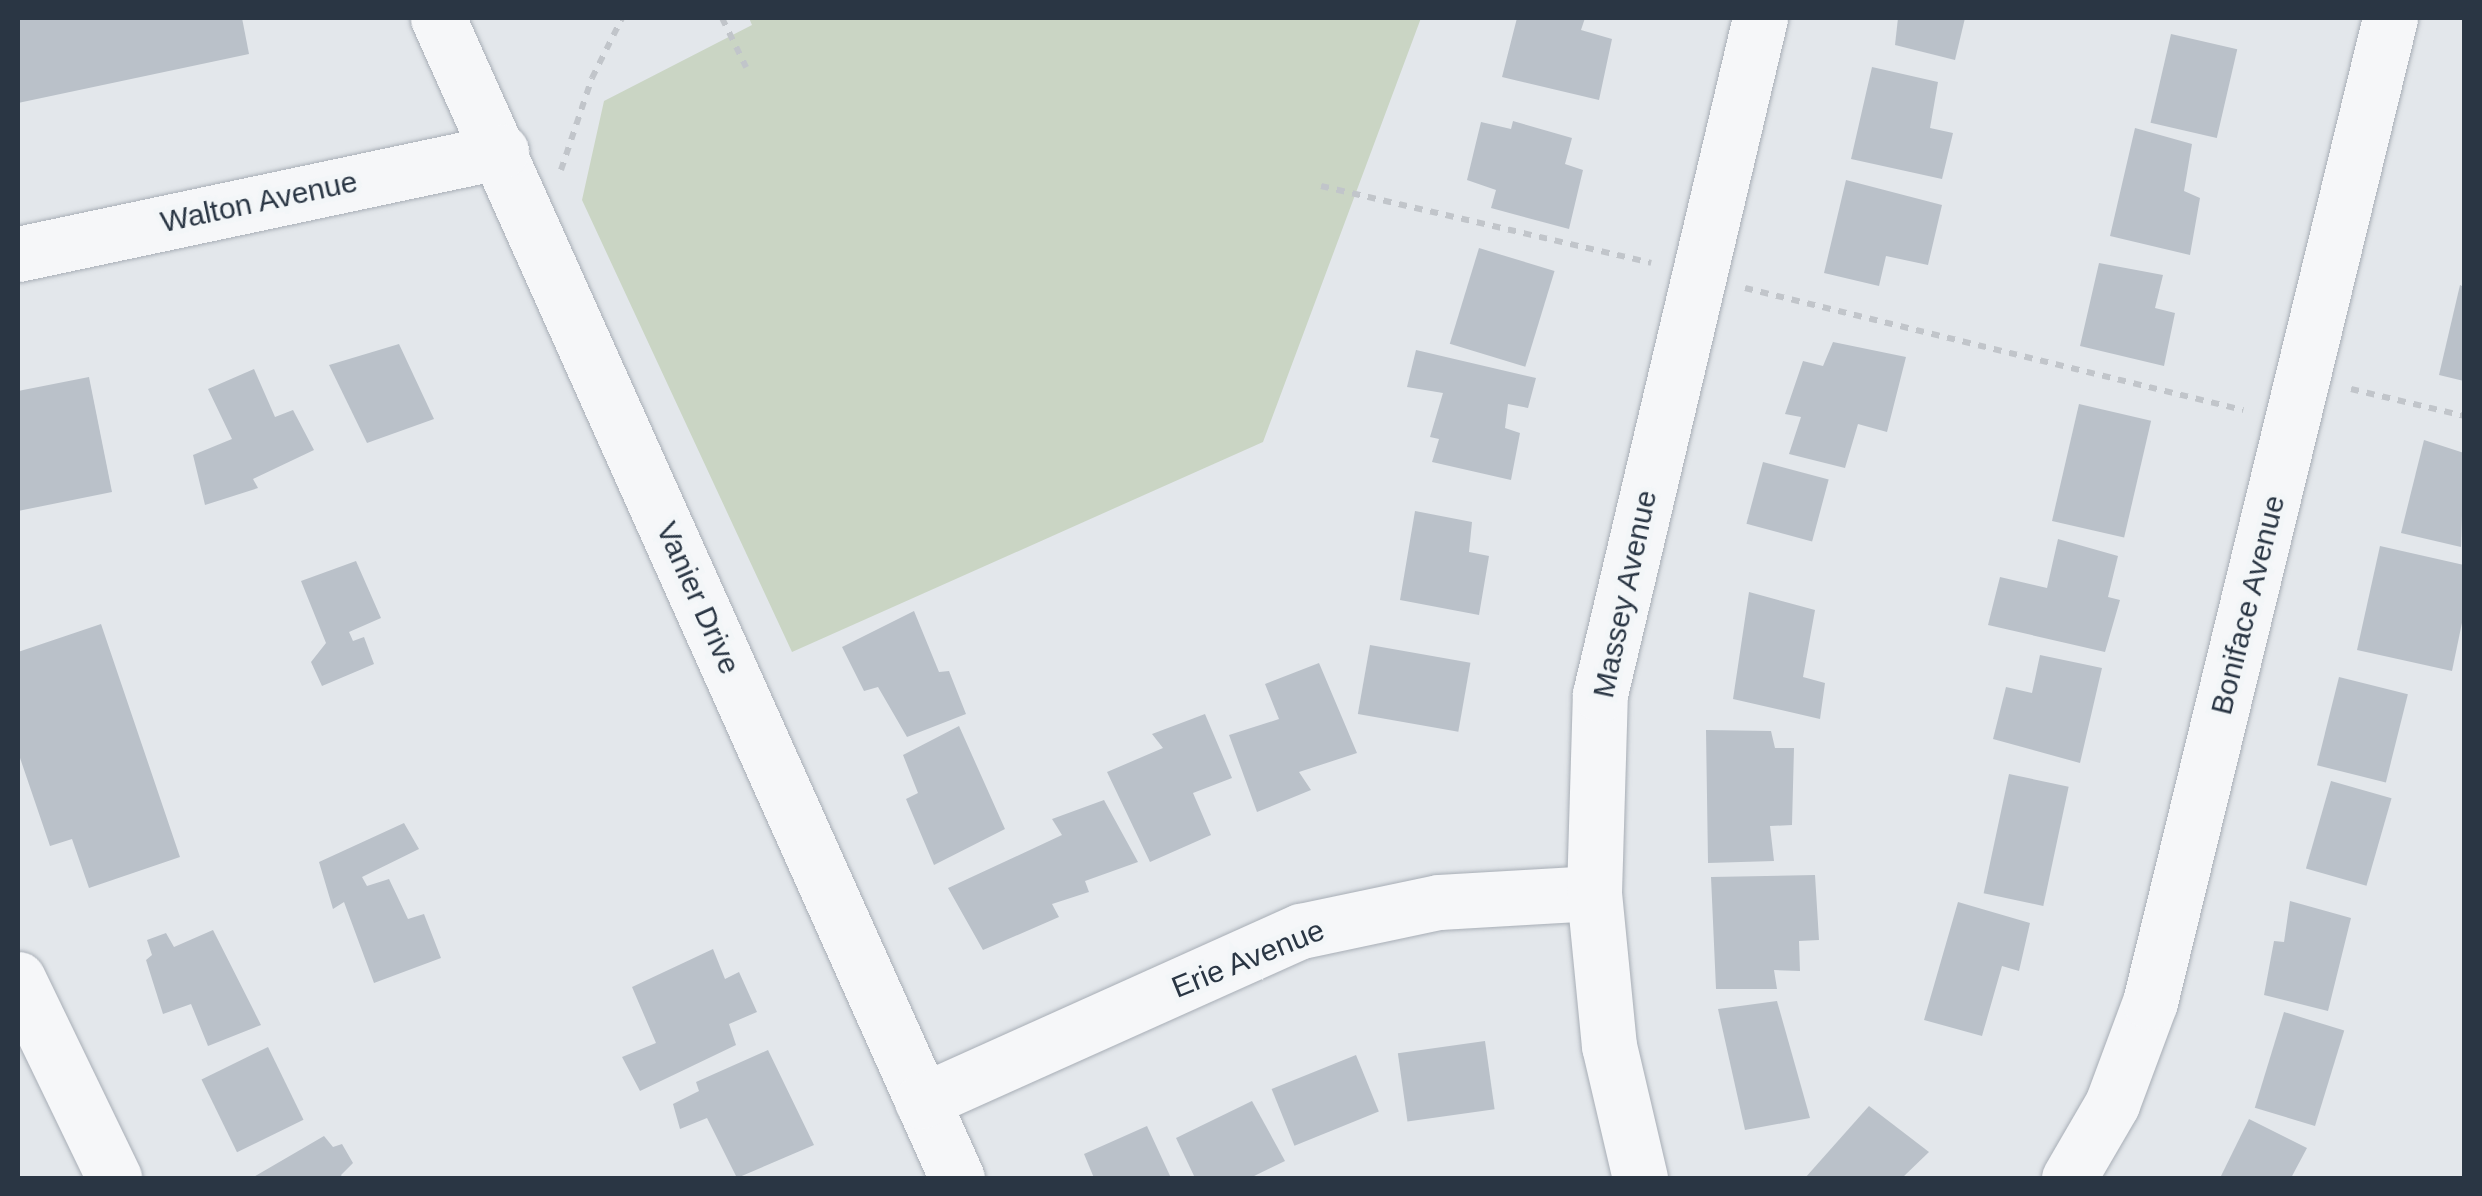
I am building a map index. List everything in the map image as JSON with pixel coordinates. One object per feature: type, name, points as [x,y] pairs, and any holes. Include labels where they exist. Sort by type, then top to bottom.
[{"type":"street","name":"Vanier Drive","points":[[438,18],[501,151],[956,1178]]},
{"type":"street","name":"Massey Avenue","points":[[1640,1178],[1609,1046],[1594,892],[1600,694],[1760,18]]},
{"type":"street","name":"Boniface Avenue","points":[[2070,1178],[2112,1104],[2150,1002],[2390,18]]},
{"type":"street","name":"Walton Avenue","points":[[18,254],[501,151]]},
{"type":"street","name":"Erie Avenue","points":[[922,1101],[1302,932],[1439,902],[1594,892]]},
{"type":"street","points":[[18,979],[114,1178]]},
{"type":"path","points":[[561,172],[592,78],[622,18]]},
{"type":"path","points":[[722,18],[746,67]]},
{"type":"path","points":[[1321,186],[1656,264]]},
{"type":"path","points":[[1730,284],[2258,414]]},
{"type":"path","points":[[2341,387],[2464,416]]},
{"type":"green space","points":[[749,18],[1421,18],[1263,442],[792,652],[582,200],[604,101],[752,25]]},
{"type":"building","points":[[18,18],[242,18],[249,54],[18,103]]},
{"type":"building","points":[[1517,18],[1585,18],[1581,30],[1612,39],[1599,100],[1502,77]]},
{"type":"building","points":[[1898,18],[1965,18],[1955,60],[1895,45]]},
{"type":"building","points":[[2171,34],[2237,49],[2217,138],[2151,123]]},
{"type":"building","points":[[1872,67],[1938,82],[1930,128],[1953,133],[1942,179],[1851,159]]},
{"type":"building","points":[[1513,121],[1572,138],[1565,164],[1583,170],[1569,229],[1491,208],[1496,190],[1467,180],[1481,122],[1511,129]]},
{"type":"building","points":[[2135,128],[2192,144],[2184,191],[2200,198],[2190,255],[2110,236]]},
{"type":"building","points":[[1846,180],[1942,205],[1928,265],[1886,256],[1879,286],[1824,273]]},
{"type":"building","points":[[1479,248],[1555,271],[1525,367],[1450,344]]},
{"type":"building","points":[[2099,263],[2163,275],[2155,308],[2175,313],[2164,366],[2080,346]]},
{"type":"building","points":[[2460,285],[2464,287],[2464,381],[2439,375]]},
{"type":"building","points":[[1833,342],[1906,357],[1887,432],[1858,424],[1845,468],[1789,454],[1801,417],[1785,414],[1803,361],[1823,366]]},
{"type":"building","points":[[399,344],[434,419],[367,443],[329,365]]},
{"type":"building","points":[[1416,350],[1536,378],[1528,408],[1508,404],[1505,428],[1520,433],[1511,480],[1432,462],[1439,439],[1430,437],[1443,393],[1407,387]]},
{"type":"building","points":[[254,369],[275,417],[293,410],[314,450],[253,479],[258,488],[205,505],[193,455],[232,439],[208,389]]},
{"type":"building","points":[[89,377],[112,492],[18,511],[18,391]]},
{"type":"building","points":[[2079,404],[2151,421],[2124,538],[2052,521]]},
{"type":"building","points":[[2424,440],[2464,453],[2461,547],[2401,533]]},
{"type":"building","points":[[1763,462],[1829,480],[1812,541],[1746,524]]},
{"type":"building","points":[[1415,511],[1472,522],[1469,552],[1489,556],[1479,615],[1400,600]]},
{"type":"building","points":[[2058,539],[2118,556],[2108,597],[2120,600],[2105,652],[1988,625],[2000,577],[2047,588]]},
{"type":"building","points":[[2380,546],[2464,565],[2464,613],[2452,671],[2357,650]]},
{"type":"building","points":[[356,561],[381,618],[349,632],[353,641],[364,637],[374,664],[322,686],[311,662],[326,643],[301,581]]},
{"type":"building","points":[[1749,592],[1815,610],[1803,677],[1825,683],[1820,719],[1733,699]]},
{"type":"building","points":[[914,611],[939,672],[949,671],[966,714],[907,737],[878,687],[864,691],[842,647]]},
{"type":"building","points":[[101,624],[180,857],[89,888],[72,839],[50,846],[18,752],[18,652]]},
{"type":"building","points":[[1370,645],[1470,663],[1458,732],[1358,714]]},
{"type":"building","points":[[2040,655],[2102,668],[2080,763],[1993,739],[2006,687],[2032,693]]},
{"type":"building","points":[[1319,663],[1357,753],[1299,772],[1311,790],[1257,812],[1229,735],[1279,719],[1265,684]]},
{"type":"building","points":[[2339,677],[2408,694],[2386,782],[2317,765]]},
{"type":"building","points":[[1205,714],[1232,778],[1193,793],[1211,835],[1150,862],[1107,772],[1163,748],[1152,734]]},
{"type":"building","points":[[959,726],[1005,829],[934,865],[906,799],[918,793],[903,755]]},
{"type":"building","points":[[1706,730],[1771,731],[1775,748],[1794,748],[1792,825],[1770,826],[1774,861],[1708,863]]},
{"type":"building","points":[[2009,774],[2069,787],[2043,906],[1984,893]]},
{"type":"building","points":[[2331,781],[2392,798],[2366,886],[2306,868]]},
{"type":"building","points":[[1104,800],[1138,862],[1085,881],[1089,892],[1052,904],[1059,917],[983,950],[948,888],[1062,835],[1052,819]]},
{"type":"building","points":[[404,823],[419,849],[362,877],[367,886],[389,879],[408,919],[424,914],[441,958],[374,983],[344,902],[333,909],[319,862]]},
{"type":"building","points":[[1815,875],[1819,940],[1799,941],[1800,971],[1774,970],[1777,989],[1716,989],[1711,877]]},
{"type":"building","points":[[2290,901],[2351,918],[2328,1011],[2264,995],[2274,941],[2284,942]]},
{"type":"building","points":[[1958,902],[2030,923],[2019,971],[2002,966],[1982,1036],[1924,1020]]},
{"type":"building","points":[[213,930],[261,1025],[208,1046],[191,1004],[163,1014],[146,960],[152,955],[147,940],[166,933],[174,947]]},
{"type":"building","points":[[713,949],[725,979],[739,972],[757,1012],[729,1024],[736,1045],[640,1091],[622,1057],[656,1043],[632,987]]},
{"type":"building","points":[[1777,1001],[1810,1118],[1745,1130],[1718,1009]]},
{"type":"building","points":[[2284,1012],[2344,1030],[2315,1126],[2255,1108]]},
{"type":"building","points":[[1485,1041],[1495,1109],[1407,1122],[1398,1053]]},
{"type":"building","points":[[268,1047],[304,1120],[237,1152],[201,1079]]},
{"type":"building","points":[[768,1050],[814,1145],[737,1178],[707,1118],[680,1129],[673,1104],[699,1091],[696,1082]]},
{"type":"building","points":[[1356,1055],[1379,1112],[1294,1146],[1272,1089]]},
{"type":"building","points":[[1252,1101],[1285,1161],[1250,1178],[1195,1178],[1176,1138]]},
{"type":"building","points":[[1869,1106],[1929,1152],[1902,1178],[1805,1178]]},
{"type":"building","points":[[2249,1119],[2307,1148],[2291,1178],[2220,1178]]},
{"type":"building","points":[[1147,1126],[1171,1178],[1094,1178],[1084,1154]]},
{"type":"building","points":[[324,1136],[333,1147],[342,1144],[353,1163],[341,1175],[343,1178],[252,1178]]}]
